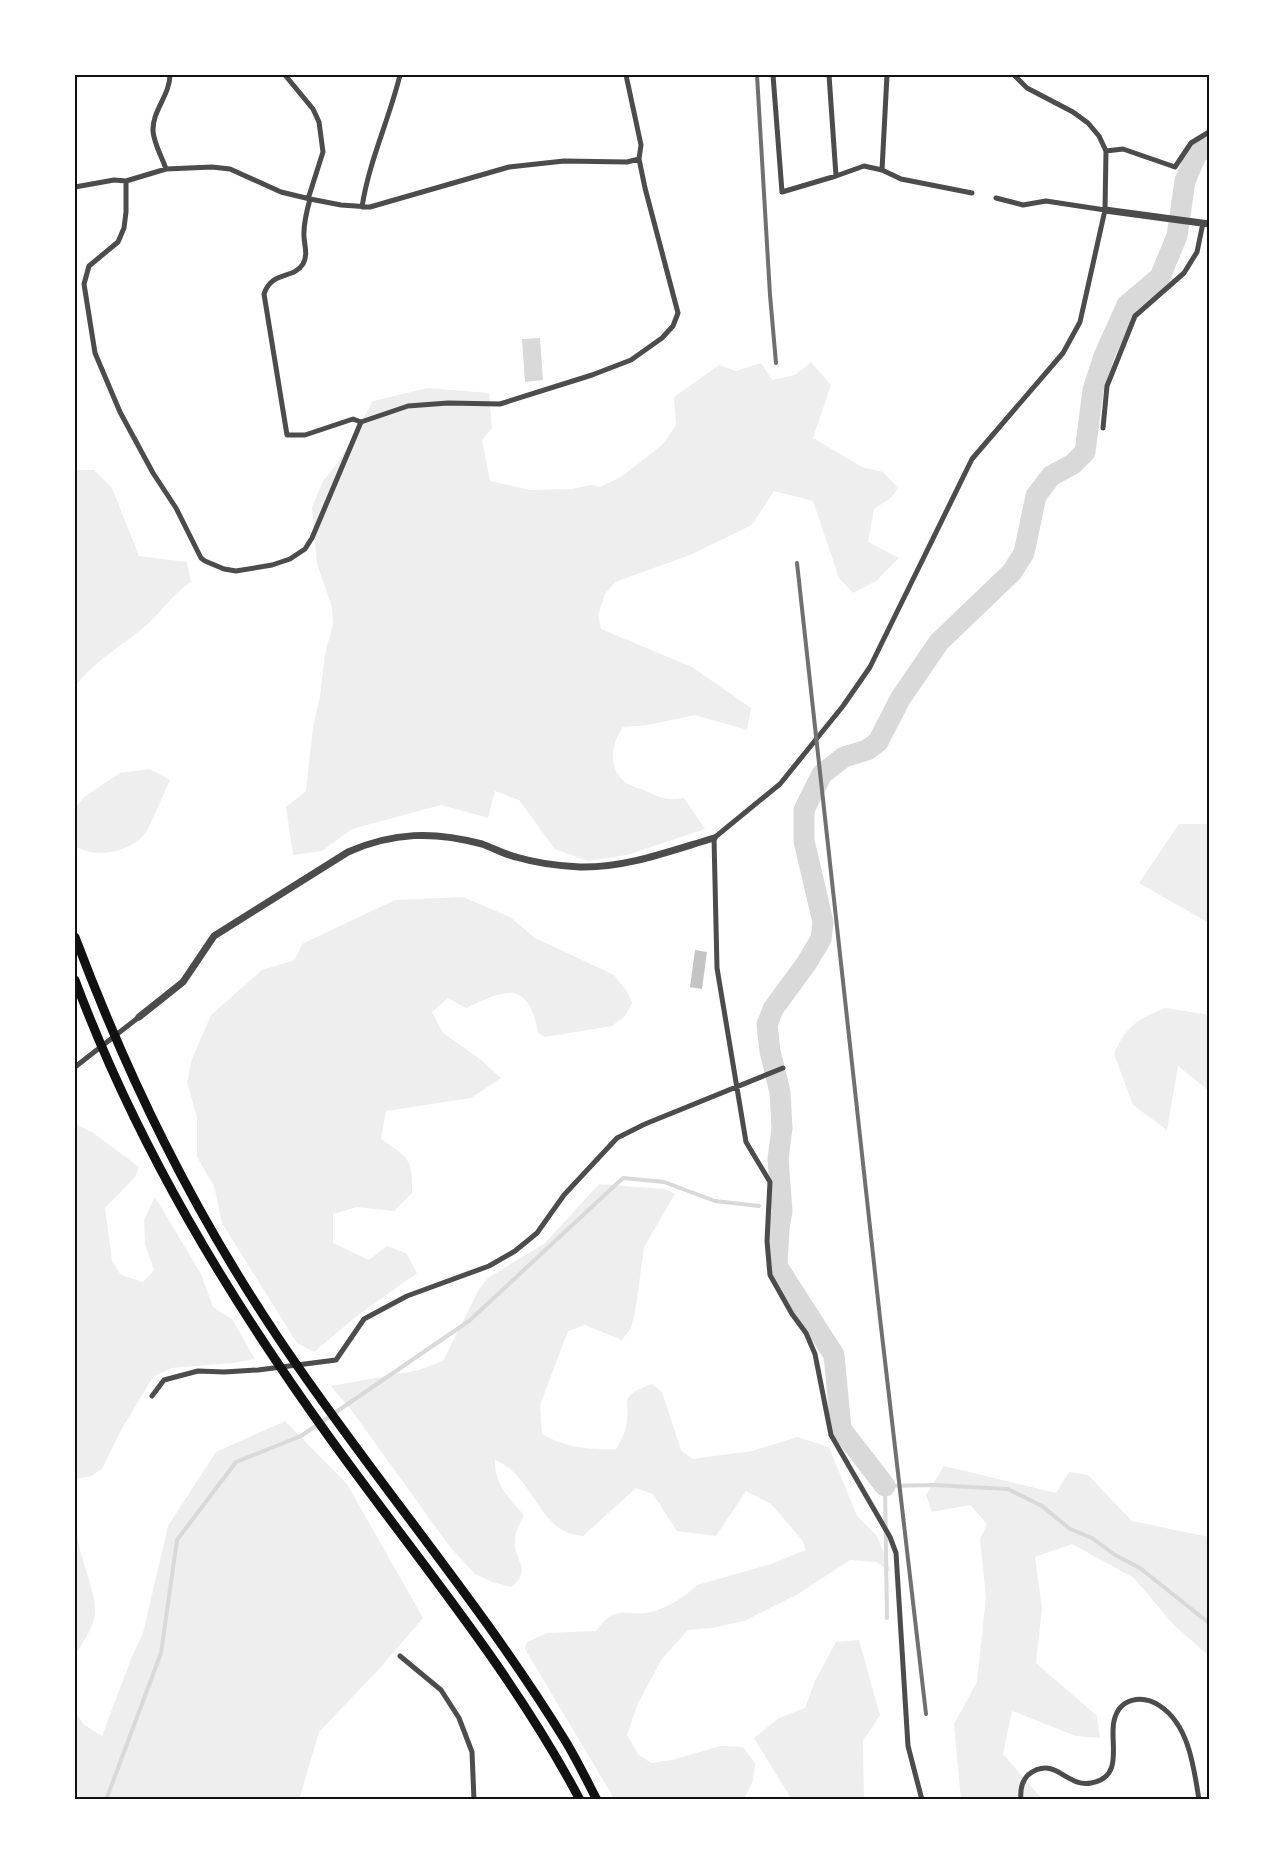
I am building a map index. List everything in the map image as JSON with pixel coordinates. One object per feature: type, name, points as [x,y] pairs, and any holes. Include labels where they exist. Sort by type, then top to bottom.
[{"type":"highway","points":[[75,937],[106,1019],[153,1122],[203,1216],[277,1336],[345,1433],[511,1657],[567,1744],[597,1800]]},
{"type":"highway","points":[[75,980],[92,1026],[137,1126],[185,1217],[266,1346],[332,1441],[501,1670],[555,1752],[580,1800]]},
{"type":"street","points":[[166,169],[153,132],[155,117],[170,83],[170,75]]},
{"type":"street","points":[[285,75],[313,109],[319,122],[323,152],[309,199],[304,235],[306,257],[302,266],[296,271],[271,281],[264,294],[287,435],[304,435],[354,419],[362,422],[408,406],[500,404],[592,375],[631,360],[662,339],[673,326],[678,313],[653,223],[639,159],[641,145],[626,75]]},
{"type":"street","points":[[362,207],[366,177],[393,103],[400,75]]},
{"type":"street","points":[[774,75],[782,192],[864,166],[882,170],[901,179],[972,193]]},
{"type":"street","points":[[829,75],[836,176]]},
{"type":"street","points":[[882,170],[887,75]]},
{"type":"street","points":[[75,1067],[183,982],[214,936],[348,852],[375,841],[399,836],[444,837],[484,845],[533,862],[578,867],[624,863],[714,838],[780,784],[843,706],[870,667],[972,459],[1063,353],[1080,322],[1105,210],[1106,151],[1099,136],[1088,123],[1073,112],[1027,88],[1014,75]]},
{"type":"street","points":[[1106,151],[1123,149],[1175,167],[1191,143],[1209,132]]},
{"type":"street","points":[[75,187],[114,180],[126,181],[166,169],[212,167],[230,169],[281,192],[309,199],[370,207],[509,167],[564,161],[627,162],[639,159]]},
{"type":"street","points":[[126,181],[124,228],[118,243],[90,266],[84,284],[94,353],[120,412],[153,473],[176,508],[201,558],[224,569],[236,571],[290,559],[305,549],[312,538],[362,422]]},
{"type":"street","points":[[996,198],[1023,205],[1046,201],[1206,223],[1197,252],[1184,273],[1135,316],[1107,386],[1103,428]]},
{"type":"street","points":[[714,838],[717,968],[746,1142],[770,1182],[767,1241],[770,1275],[806,1333],[815,1354],[831,1436],[890,1537],[896,1553],[909,1746],[922,1800]]},
{"type":"street","points":[[152,1396],[164,1380],[198,1371],[258,1370],[336,1360],[364,1319],[372,1314],[416,1292],[489,1266],[515,1251],[537,1233],[564,1195],[617,1138],[645,1124],[783,1068]]},
{"type":"street","points":[[400,1656],[441,1690],[459,1718],[472,1752],[474,1800]]},
{"type":"street","points":[[1021,1800],[1023,1781],[1044,1767],[1054,1769],[1083,1783],[1093,1783],[1104,1776],[1114,1760],[1113,1725],[1116,1714],[1129,1701],[1140,1698],[1154,1703],[1170,1714],[1188,1745],[1199,1800]]},
{"type":"shaded area","points":[[540,338],[543,380],[525,382],[522,339]]},
{"type":"shaded area","points":[[811,362],[831,385],[813,438],[862,467],[883,472],[898,488],[892,497],[874,509],[868,542],[899,558],[876,581],[853,593],[839,578],[813,501],[774,491],[752,525],[690,555],[615,582],[605,594],[598,615],[601,629],[692,667],[751,708],[747,730],[695,715],[648,725],[623,727],[616,741],[614,763],[620,777],[626,783],[663,798],[684,798],[705,829],[627,855],[588,861],[555,849],[519,800],[495,791],[488,818],[441,805],[352,829],[322,851],[293,855],[286,807],[306,791],[313,727],[320,697],[325,654],[333,624],[332,607],[317,564],[312,507],[323,481],[340,460],[373,401],[428,388],[489,393],[492,428],[482,440],[490,481],[530,490],[572,489],[591,485],[600,487],[621,477],[663,444],[676,425],[674,397],[719,365],[736,371],[761,363],[772,380],[795,375]]},
{"type":"shaded area","points":[[75,470],[94,470],[112,488],[139,556],[187,562],[191,582],[141,630],[91,669],[75,687]]},
{"type":"shaded area","points":[[150,769],[170,780],[144,835],[129,846],[111,852],[92,852],[75,846],[75,808],[84,797],[120,773]]},
{"type":"shaded area","points":[[1179,824],[1209,824],[1209,923],[1139,883]]},
{"type":"shaded area","points":[[463,897],[510,917],[535,938],[614,975],[628,993],[632,1003],[625,1016],[612,1026],[545,1037],[538,1033],[534,1015],[528,1003],[521,996],[513,993],[503,993],[466,1008],[448,998],[432,1012],[443,1033],[480,1059],[501,1078],[471,1098],[386,1111],[381,1139],[403,1155],[410,1165],[412,1193],[394,1211],[357,1207],[333,1214],[333,1243],[369,1260],[387,1246],[406,1253],[417,1273],[357,1316],[314,1352],[297,1343],[222,1223],[214,1186],[197,1157],[197,1118],[187,1082],[192,1059],[211,1015],[262,970],[295,960],[302,944],[395,900]]},
{"type":"shaded area","points":[[1166,1008],[1209,1015],[1209,1091],[1178,1066],[1167,1130],[1133,1105],[1114,1054],[1123,1036],[1134,1024]]},
{"type":"shaded area","points":[[75,1124],[92,1132],[139,1167],[135,1177],[105,1208],[112,1261],[121,1275],[143,1282],[154,1270],[145,1244],[144,1220],[155,1197],[201,1274],[213,1307],[232,1319],[255,1359],[172,1368],[153,1377],[121,1430],[102,1469],[91,1476],[75,1479]]},
{"type":"shaded area","points":[[599,1184],[665,1189],[675,1194],[644,1247],[636,1307],[631,1328],[622,1340],[585,1325],[568,1331],[540,1405],[542,1434],[578,1447],[616,1449],[625,1430],[630,1396],[652,1384],[662,1392],[681,1450],[692,1459],[752,1451],[797,1437],[829,1447],[857,1516],[877,1536],[891,1572],[876,1562],[850,1560],[798,1594],[744,1621],[712,1628],[688,1630],[662,1659],[638,1703],[627,1735],[638,1754],[651,1763],[672,1760],[720,1746],[743,1747],[755,1763],[753,1781],[744,1799],[615,1800],[525,1649],[527,1642],[547,1633],[596,1631],[603,1622],[616,1614],[651,1612],[663,1608],[697,1585],[771,1564],[806,1550],[802,1540],[771,1504],[746,1491],[716,1536],[677,1531],[653,1494],[636,1488],[583,1536],[566,1532],[554,1524],[516,1475],[507,1466],[495,1460],[500,1483],[508,1497],[524,1515],[515,1538],[521,1575],[511,1587],[492,1582],[475,1574],[450,1547],[352,1411],[331,1386],[419,1370],[443,1361],[478,1291],[488,1278],[545,1243]]},
{"type":"shaded area","points":[[285,1421],[347,1484],[423,1618],[380,1668],[319,1732],[299,1800],[75,1800],[75,1711],[83,1724],[102,1736],[143,1633],[168,1526],[216,1452]]},
{"type":"shaded area","points":[[944,1466],[1056,1493],[1069,1472],[1088,1475],[1132,1521],[1209,1537],[1209,1656],[1173,1624],[1134,1578],[1072,1544],[1035,1557],[1042,1608],[1036,1663],[1097,1716],[1100,1738],[1076,1736],[1012,1711],[1003,1754],[1043,1800],[961,1800],[954,1724],[977,1682],[986,1597],[980,1539],[987,1524],[970,1505],[932,1512],[926,1495]]},
{"type":"shaded area","points":[[75,1524],[95,1613],[85,1640],[75,1654]]},
{"type":"shaded area","points":[[859,1640],[880,1715],[863,1741],[864,1800],[792,1800],[754,1738],[779,1718],[805,1708],[815,1681],[836,1642]]},
{"type":"building","points":[[695,950],[707,952],[702,989],[690,987]]},
{"type":"waterway","points":[[885,1486],[841,1429],[834,1355],[777,1266],[782,1211],[778,1159],[782,1128],[780,1092],[770,1051],[767,1025],[773,1009],[821,939],[823,922],[804,841],[804,810],[822,774],[844,757],[867,750],[878,742],[900,699],[939,642],[1012,572],[1024,553],[1036,496],[1051,476],[1073,464],[1085,452],[1093,390],[1104,356],[1127,305],[1160,277],[1177,236],[1185,181],[1197,153],[1209,147]]},
{"type":"waterway","points":[[106,1800],[161,1653],[177,1540],[236,1462],[301,1436],[469,1321],[623,1178],[664,1182],[715,1201],[759,1206]]},
{"type":"waterway","points":[[775,1210],[782,1211]]},
{"type":"waterway","points":[[887,1618],[885,1486],[933,1485],[1008,1489],[1042,1506],[1070,1529],[1092,1538],[1115,1555],[1140,1568],[1209,1623]]},
{"type":"railway","points":[[757,75],[776,363]]},
{"type":"railway","points":[[797,563],[926,1714]]}]
